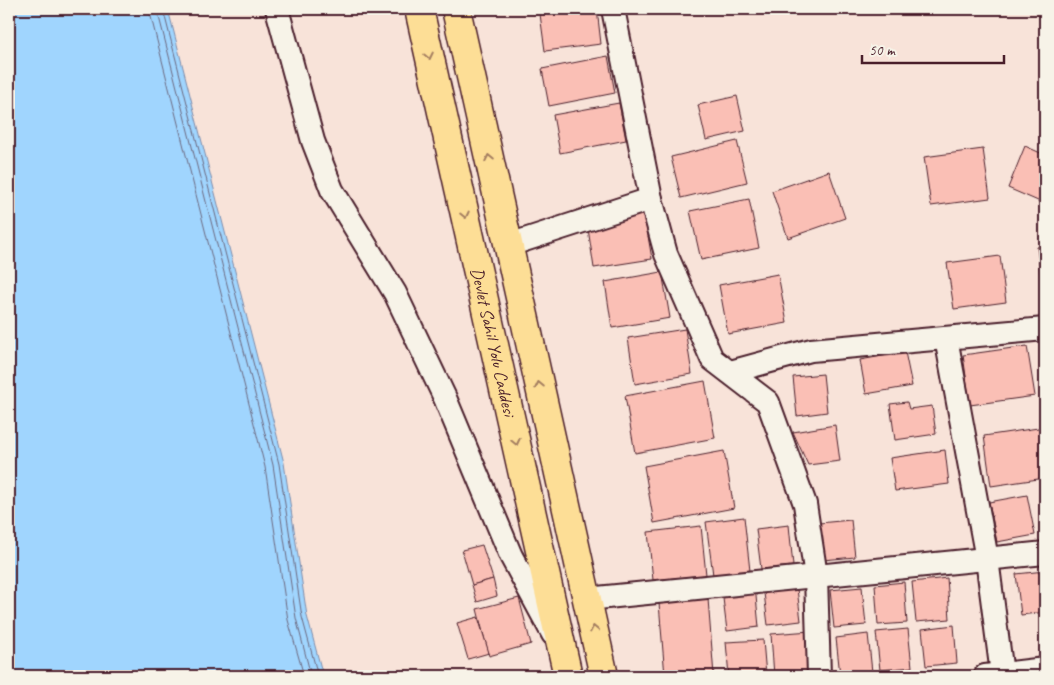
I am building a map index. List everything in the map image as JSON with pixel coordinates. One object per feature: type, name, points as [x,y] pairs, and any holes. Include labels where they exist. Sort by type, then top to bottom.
[{"type":"main road","name":"Devlet Sahil Yolu Caddesi","points":[[419,9],[566,664]]},
{"type":"main road","name":"Devlet Sahil Yolu Caddesi","points":[[456,9],[604,676]]},
{"type":"street","points":[[277,9],[313,141],[332,190],[395,293],[444,398],[511,556],[566,664]]},
{"type":"street","points":[[613,9],[651,199],[666,254],[712,359],[768,402],[805,504],[816,576],[819,676]]},
{"type":"street","points":[[508,245],[651,199]]},
{"type":"street","points":[[730,372],[811,350],[1045,329]]},
{"type":"street","points":[[946,338],[987,559],[993,675],[1045,669]]},
{"type":"street","points":[[587,599],[1045,553]]},
{"type":"water","points":[[9,9],[168,9],[284,463],[307,616],[323,676],[9,676]]},
{"type":"building","points":[[577,9],[597,9],[601,44],[545,51],[540,14]]},
{"type":"building","points":[[608,56],[615,93],[549,106],[542,69]]},
{"type":"building","points":[[737,96],[745,131],[706,140],[698,105]]},
{"type":"building","points":[[619,103],[626,140],[560,153],[553,115]]},
{"type":"building","points":[[737,141],[747,182],[681,198],[671,157]]},
{"type":"building","points":[[1025,146],[1045,155],[1045,204],[1008,188]]},
{"type":"building","points":[[983,149],[990,198],[931,206],[924,157]]},
{"type":"building","points":[[829,171],[845,218],[788,238],[772,191]]},
{"type":"building","points":[[749,199],[759,248],[701,260],[690,211]]},
{"type":"building","points":[[644,213],[652,259],[594,268],[587,222]]},
{"type":"building","points":[[1045,246],[1045,303],[1044,303],[1037,247]]},
{"type":"building","points":[[1000,256],[1006,302],[954,309],[947,263]]},
{"type":"building","points":[[662,272],[670,318],[612,328],[605,282]]},
{"type":"building","points":[[778,274],[787,323],[728,334],[719,285]]},
{"type":"building","points":[[685,329],[692,374],[635,384],[628,338]]},
{"type":"building","points":[[1027,346],[1035,396],[970,405],[963,355]]},
{"type":"building","points":[[905,352],[912,386],[866,394],[860,360]]},
{"type":"building","points":[[823,374],[827,412],[797,416],[793,377]]},
{"type":"building","points":[[705,381],[715,438],[635,453],[625,396]]},
{"type":"building","points":[[907,402],[909,409],[932,406],[936,434],[895,440],[890,404]]},
{"type":"building","points":[[835,425],[840,461],[808,465],[793,432]]},
{"type":"building","points":[[1045,427],[1045,478],[991,486],[984,436]]},
{"type":"building","points":[[945,450],[949,484],[895,491],[890,458]]},
{"type":"building","points":[[724,451],[734,508],[654,523],[644,466]]},
{"type":"building","points":[[1027,495],[1035,535],[997,542],[989,502]]},
{"type":"building","points":[[744,517],[750,571],[713,575],[706,522]]},
{"type":"building","points":[[851,520],[855,557],[823,560],[819,523]]},
{"type":"building","points":[[789,525],[793,566],[761,569],[756,529]]},
{"type":"building","points":[[701,526],[706,575],[653,580],[648,532]]},
{"type":"building","points":[[482,545],[493,579],[472,585],[462,550]]},
{"type":"building","points":[[1045,571],[1045,612],[1021,615],[1016,574]]},
{"type":"building","points":[[947,578],[950,619],[916,622],[912,582]]},
{"type":"building","points":[[493,579],[497,596],[477,602],[472,585]]},
{"type":"building","points":[[796,581],[801,621],[768,625],[763,585]]},
{"type":"building","points":[[904,582],[907,623],[878,625],[875,585]]},
{"type":"building","points":[[755,586],[759,627],[727,631],[722,590]]},
{"type":"building","points":[[862,587],[866,625],[834,628],[830,590]]},
{"type":"building","points":[[519,598],[531,644],[489,656],[477,609]]},
{"type":"building","points":[[708,599],[714,676],[665,676],[659,603]]},
{"type":"building","points":[[478,617],[489,653],[468,659],[457,623]]},
{"type":"building","points":[[954,625],[957,663],[926,666],[922,629]]},
{"type":"building","points":[[908,629],[912,667],[880,670],[876,632]]},
{"type":"building","points":[[811,631],[814,676],[774,676],[771,634]]},
{"type":"building","points":[[868,634],[872,672],[840,675],[836,638]]},
{"type":"building","points":[[763,640],[766,676],[729,676],[726,642]]}]
